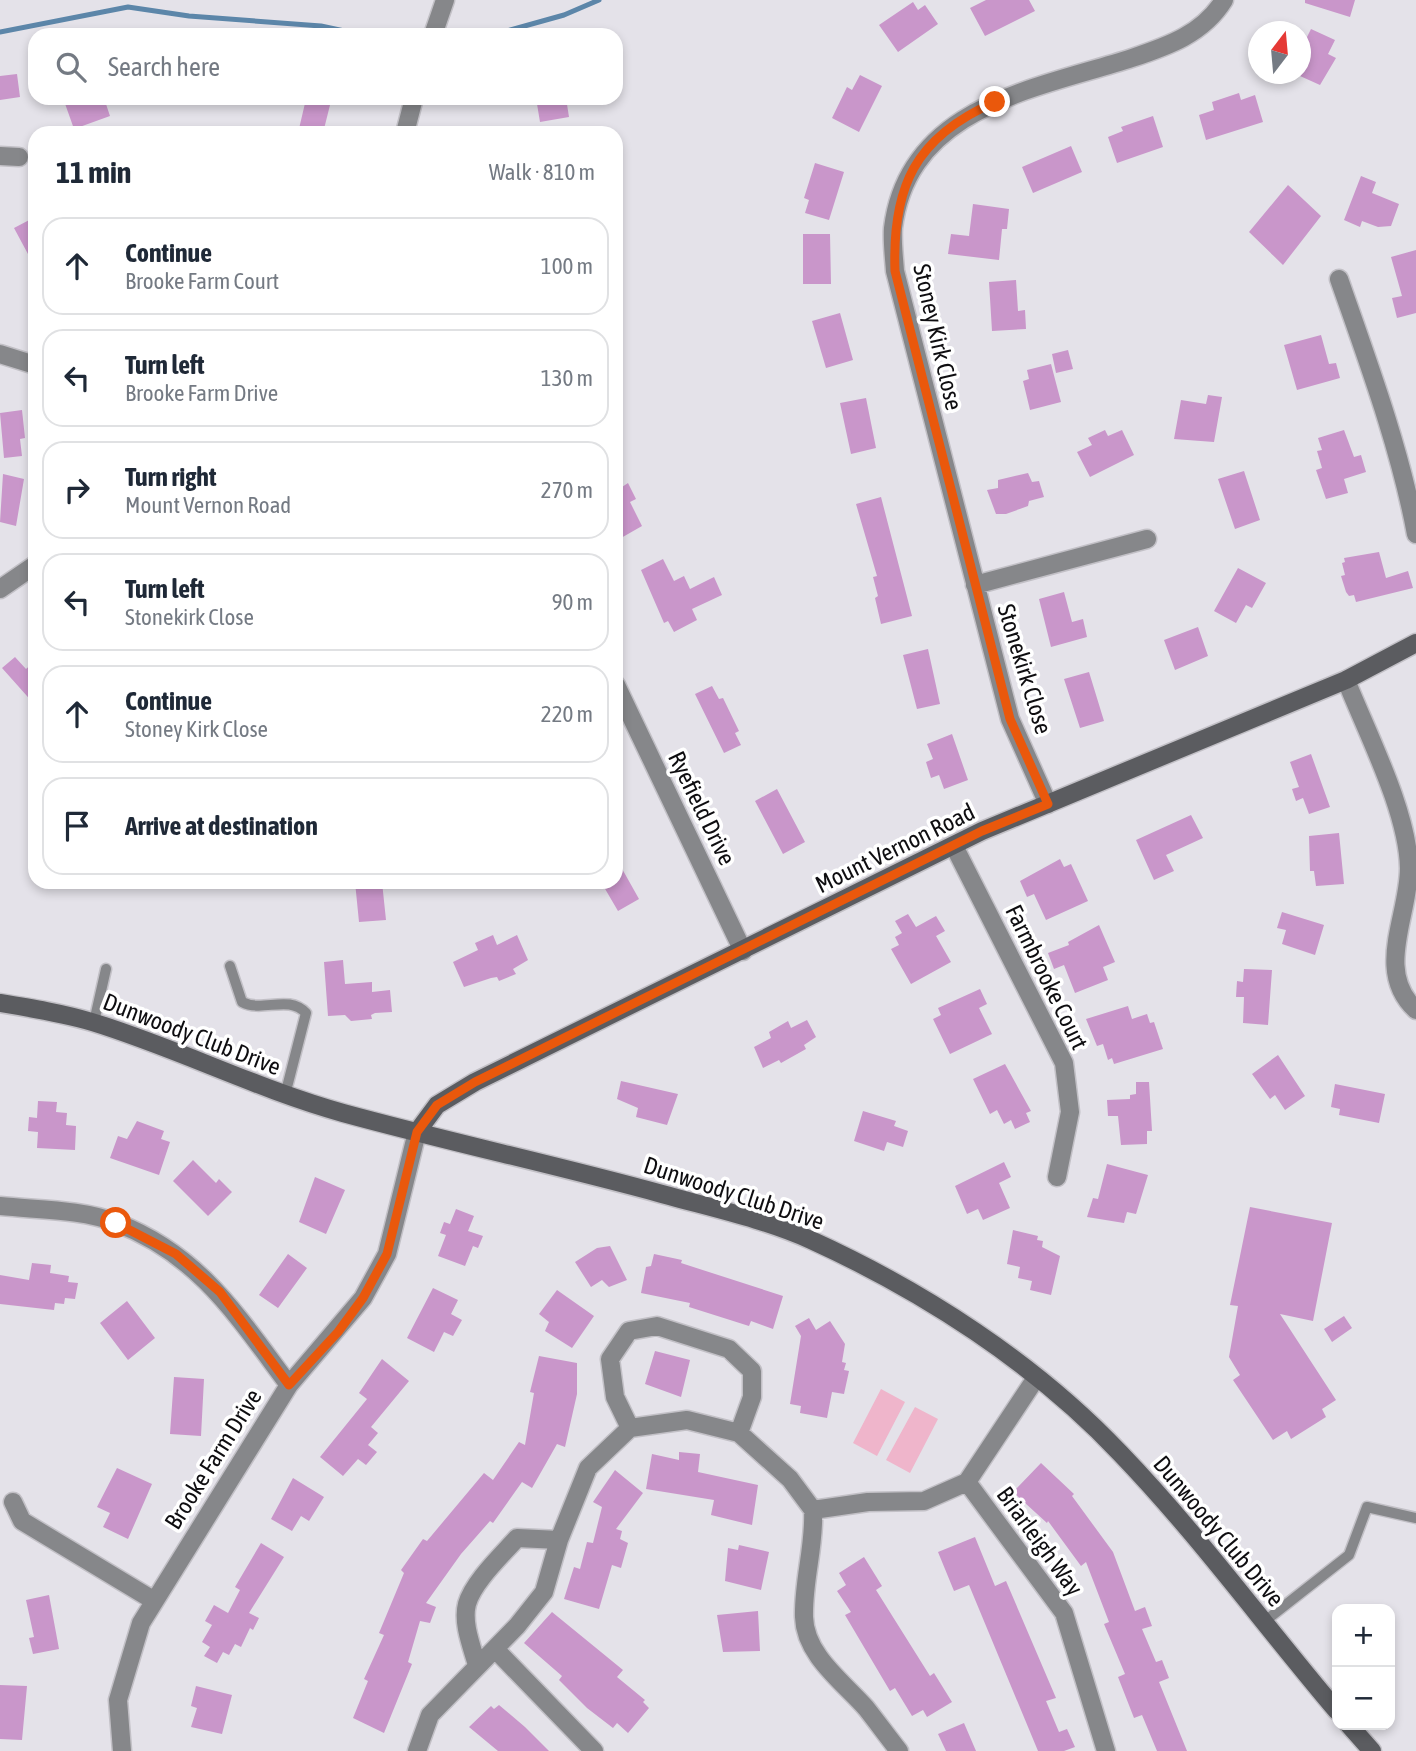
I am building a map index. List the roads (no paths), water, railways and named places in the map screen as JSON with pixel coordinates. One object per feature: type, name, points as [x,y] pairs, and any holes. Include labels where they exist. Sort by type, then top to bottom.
[{"type":"main road","name":"Mount Vernon Road","points":[[417,1132],[437,1105],[475,1082],[954,846],[1346,680],[1416,643]]},
{"type":"main road","name":"Dunwoody Club Drive","points":[[0,1003],[52,1011],[94,1022],[285,1095],[417,1132],[720,1209],[810,1240],[895,1283],[964,1326],[1036,1378],[1118,1451],[1192,1533],[1332,1704]]},
{"type":"main road","points":[[1353,1730],[1372,1751]]},
{"type":"street","points":[[435,28],[444,0]]},
{"type":"street","name":"Stoney Kirk Close","points":[[975,585],[895,271],[893,229],[904,188],[931,144],[970,113],[1165,47],[1204,24],[1224,0]]},
{"type":"street","points":[[407,126],[412,105]]},
{"type":"street","points":[[0,156],[19,157]]},
{"type":"street","points":[[1339,279],[1388,427],[1414,514],[1416,534]]},
{"type":"street","points":[[0,354],[28,363]]},
{"type":"street","points":[[975,585],[1147,539]]},
{"type":"street","points":[[0,589],[28,570]]},
{"type":"street","name":"Stonekirk Close","points":[[975,585],[1010,719],[1048,804]]},
{"type":"street","points":[[1346,680],[1406,841],[1408,887],[1393,964],[1398,986],[1416,1010]]},
{"type":"street","name":"Ryefield Drive","points":[[623,700],[743,951]]},
{"type":"street","name":"Farmbrooke Court","points":[[954,846],[1064,1062],[1070,1112],[1057,1177]]},
{"type":"street","name":"Brooke Farm Drive","points":[[122,1751],[118,1700],[141,1623],[289,1385],[338,1332],[363,1298],[387,1254],[417,1132]]},
{"type":"street","points":[[0,1206],[92,1216],[116,1223],[176,1254],[220,1292],[289,1385]]},
{"type":"street","points":[[631,1428],[615,1397],[610,1359],[629,1331],[657,1326],[729,1349],[752,1371],[751,1397],[739,1433]]},
{"type":"street","points":[[813,1510],[868,1502],[924,1501],[967,1482],[1036,1378]]},
{"type":"street","points":[[417,1751],[430,1715],[495,1649],[544,1592],[559,1540],[588,1468],[631,1428],[687,1420],[739,1433],[790,1479],[813,1510],[814,1535],[805,1572],[804,1620],[819,1659],[866,1708],[899,1751]]},
{"type":"street","name":"Briarleigh Way","points":[[967,1482],[1064,1613],[1106,1751]]},
{"type":"street","points":[[13,1502],[22,1521],[153,1600]]},
{"type":"street","points":[[477,1665],[467,1628],[467,1604],[487,1571],[517,1538],[559,1540]]},
{"type":"street","points":[[495,1649],[594,1751]]},
{"type":"lane","points":[[230,966],[242,1002],[253,1006],[288,1003],[306,1013],[285,1095]]},
{"type":"lane","points":[[94,1022],[106,969]]},
{"type":"lane","points":[[1265,1621],[1349,1555],[1367,1507],[1416,1518]]},
{"type":"waterway","points":[[517,28],[564,15],[599,0]]},
{"type":"waterway","points":[[0,32],[128,7],[189,16],[330,28]]}]
